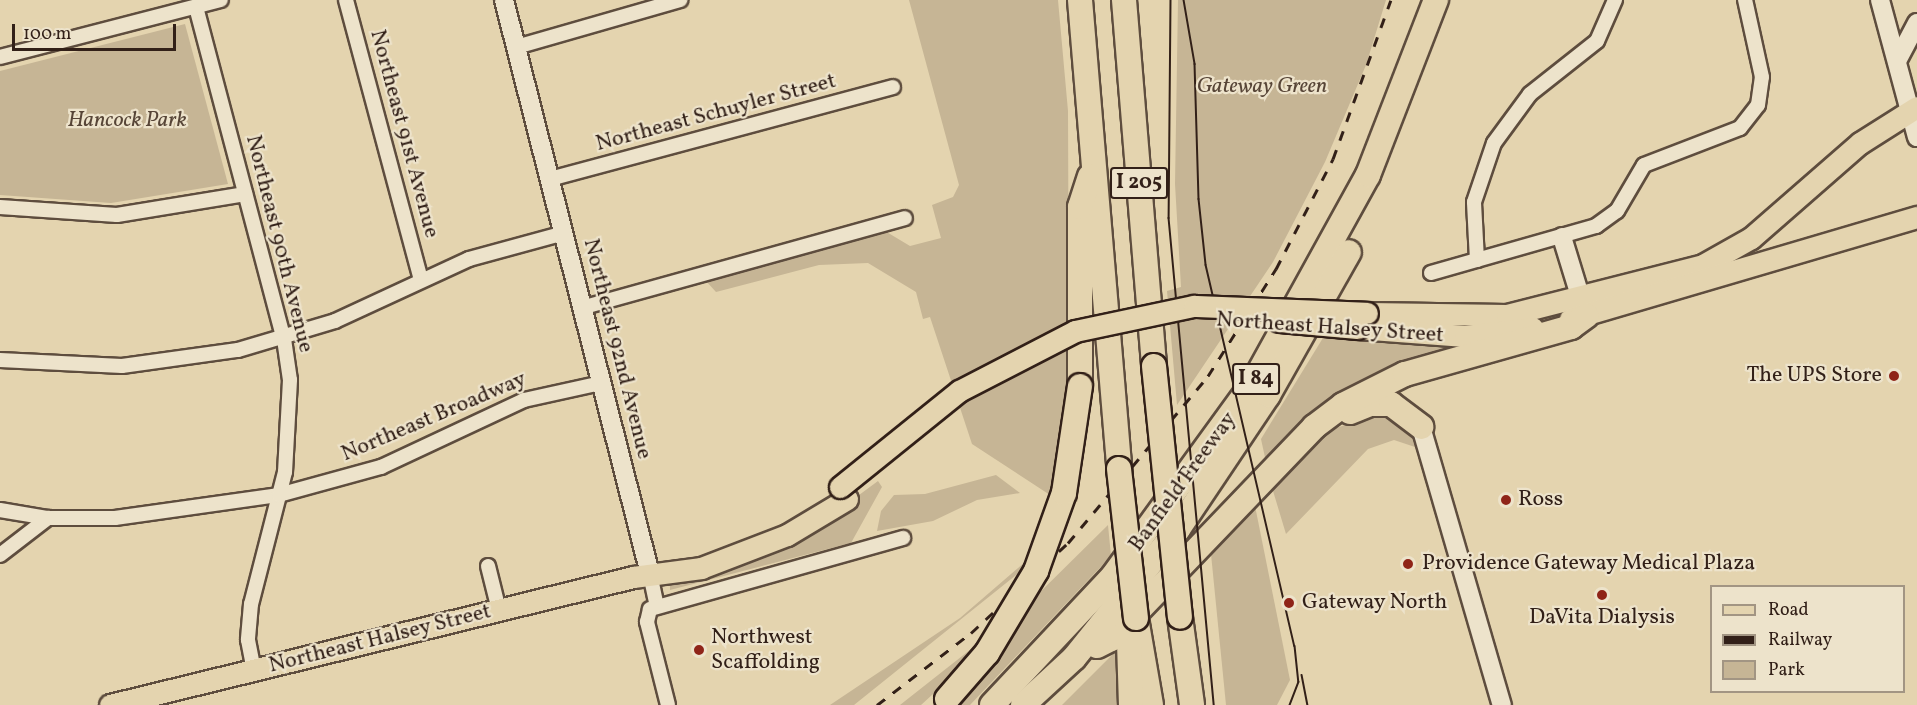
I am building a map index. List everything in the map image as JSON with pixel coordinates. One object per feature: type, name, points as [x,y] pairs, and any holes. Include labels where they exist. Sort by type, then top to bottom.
[{"type":"highway","name":"I 205","points":[[1080,0],[1114,412],[1136,618],[1128,643],[1137,664]]},
{"type":"highway","name":"I 205","points":[[1124,0],[1155,366],[1180,617],[1192,705]]},
{"type":"highway","name":"Banfield Freeway","points":[[992,705],[1113,576],[1252,385],[1368,175],[1436,0]]},
{"type":"highway","name":"Banfield Freeway","points":[[1023,705],[1074,658],[1178,529],[1304,335],[1398,145],[1452,0]]},
{"type":"highway","points":[[944,702],[987,653],[1036,571],[1064,493],[1080,386],[1080,207],[1093,169]]},
{"type":"highway","points":[[1074,658],[1111,639],[1314,427],[1388,381],[1571,327],[1583,308]]},
{"type":"highway","points":[[1314,427],[1380,403],[1400,407],[1421,427]]},
{"type":"highway","points":[[1131,705],[1137,664]]},
{"type":"highway","points":[[1137,664],[1151,705]]},
{"type":"main road","name":"Northeast Halsey Street","points":[[1583,308],[1732,251],[1860,143],[1913,109]]},
{"type":"main road","name":"Northeast Halsey Street","points":[[110,705],[153,700],[254,670],[650,574],[678,574],[747,553],[843,493],[967,402],[1079,344],[1195,320],[1362,320],[1480,336],[1917,217]]},
{"type":"street","points":[[0,57],[221,0]]},
{"type":"street","name":"Northeast 91st Avenue","points":[[346,0],[421,279]]},
{"type":"street","name":"Northeast 92nd Avenue","points":[[504,0],[657,606]]},
{"type":"street","points":[[516,47],[680,0]]},
{"type":"street","points":[[1477,260],[1474,202],[1494,142],[1530,94],[1598,41],[1615,0]]},
{"type":"street","points":[[1431,273],[1562,237],[1608,220],[1644,165],[1730,135],[1758,105],[1761,64],[1745,0]]},
{"type":"street","points":[[1880,0],[1913,109],[1917,137]]},
{"type":"street","name":"Northeast 90th Avenue","points":[[196,7],[284,339],[290,420],[279,495],[251,604],[248,640],[254,670]]},
{"type":"street","points":[[1897,62],[1917,24]]},
{"type":"street","name":"Northeast Schuyler Street","points":[[550,179],[893,87]]},
{"type":"street","points":[[0,207],[117,215],[245,194]]},
{"type":"street","points":[[581,308],[904,218]]},
{"type":"street","points":[[0,360],[122,366],[284,339],[357,312],[421,279],[469,258],[564,233]]},
{"type":"street","points":[[1562,237],[1583,308]]},
{"type":"street","name":"Northeast Broadway","points":[[0,510],[48,518],[142,516],[279,495],[381,467],[524,400],[601,383]]},
{"type":"street","points":[[1421,427],[1502,705]]},
{"type":"street","points":[[0,555],[48,518]]},
{"type":"street","points":[[668,705],[647,622],[647,613],[657,606],[903,538]]},
{"type":"street","points":[[488,566],[499,610]]},
{"type":"green space","points":[[909,0],[1058,0],[1068,111],[1069,372],[1050,495],[972,444],[930,317],[923,319],[916,292],[868,263],[819,265],[716,292],[706,281],[885,231],[910,246],[941,238],[932,205],[953,197],[959,185]]},
{"type":"green space","name":"Gateway Green","points":[[1178,0],[1386,0],[1366,65],[1325,162],[1273,262],[1177,405],[1167,291],[1181,287],[1175,184]]},
{"type":"green space","name":"Hancock Park","points":[[185,24],[228,184],[111,203],[0,195],[0,71]]},
{"type":"green space","points":[[1326,333],[1482,342],[1266,462],[1261,439]]},
{"type":"green space","points":[[1387,410],[1413,429],[1418,448],[1394,440],[1368,449],[1286,534],[1270,481],[1328,431]]},
{"type":"green space","points":[[996,475],[1020,493],[977,500],[933,521],[877,531],[881,511],[894,495],[925,494]]},
{"type":"green space","points":[[878,481],[882,487],[851,543],[670,590],[670,582],[832,515]]},
{"type":"green space","points":[[1254,501],[1290,680],[1277,705],[1226,705],[1210,544]]},
{"type":"green space","points":[[1108,525],[1111,556],[970,705],[952,705],[960,697],[944,684],[921,705],[900,705],[1028,604]]},
{"type":"green space","points":[[1025,562],[1025,568],[854,705],[830,705],[960,618]]},
{"type":"green space","points":[[1119,648],[1121,705],[1062,705]]},
{"type":"tram line","points":[[1171,0],[1169,218],[1214,705]]},
{"type":"tram line","points":[[1184,0],[1195,64],[1199,199],[1206,265],[1295,646],[1299,682],[1290,705]]},
{"type":"tram line","points":[[1302,675],[1308,705]]},
{"type":"railway","points":[[877,705],[971,633],[1068,543],[1208,376],[1276,269],[1333,159],[1391,0]]},
{"type":"place","name":"The UPS Store","points":[[1894,376]]},
{"type":"place","name":"Ross","points":[[1506,500]]},
{"type":"place","name":"Providence Gateway Medical Plaza","points":[[1408,564]]},
{"type":"place","name":"DaVita Dialysis","points":[[1602,595]]},
{"type":"place","name":"Gateway North","points":[[1289,603]]},
{"type":"place","name":"Northwest Scaffolding","points":[[699,650]]}]
